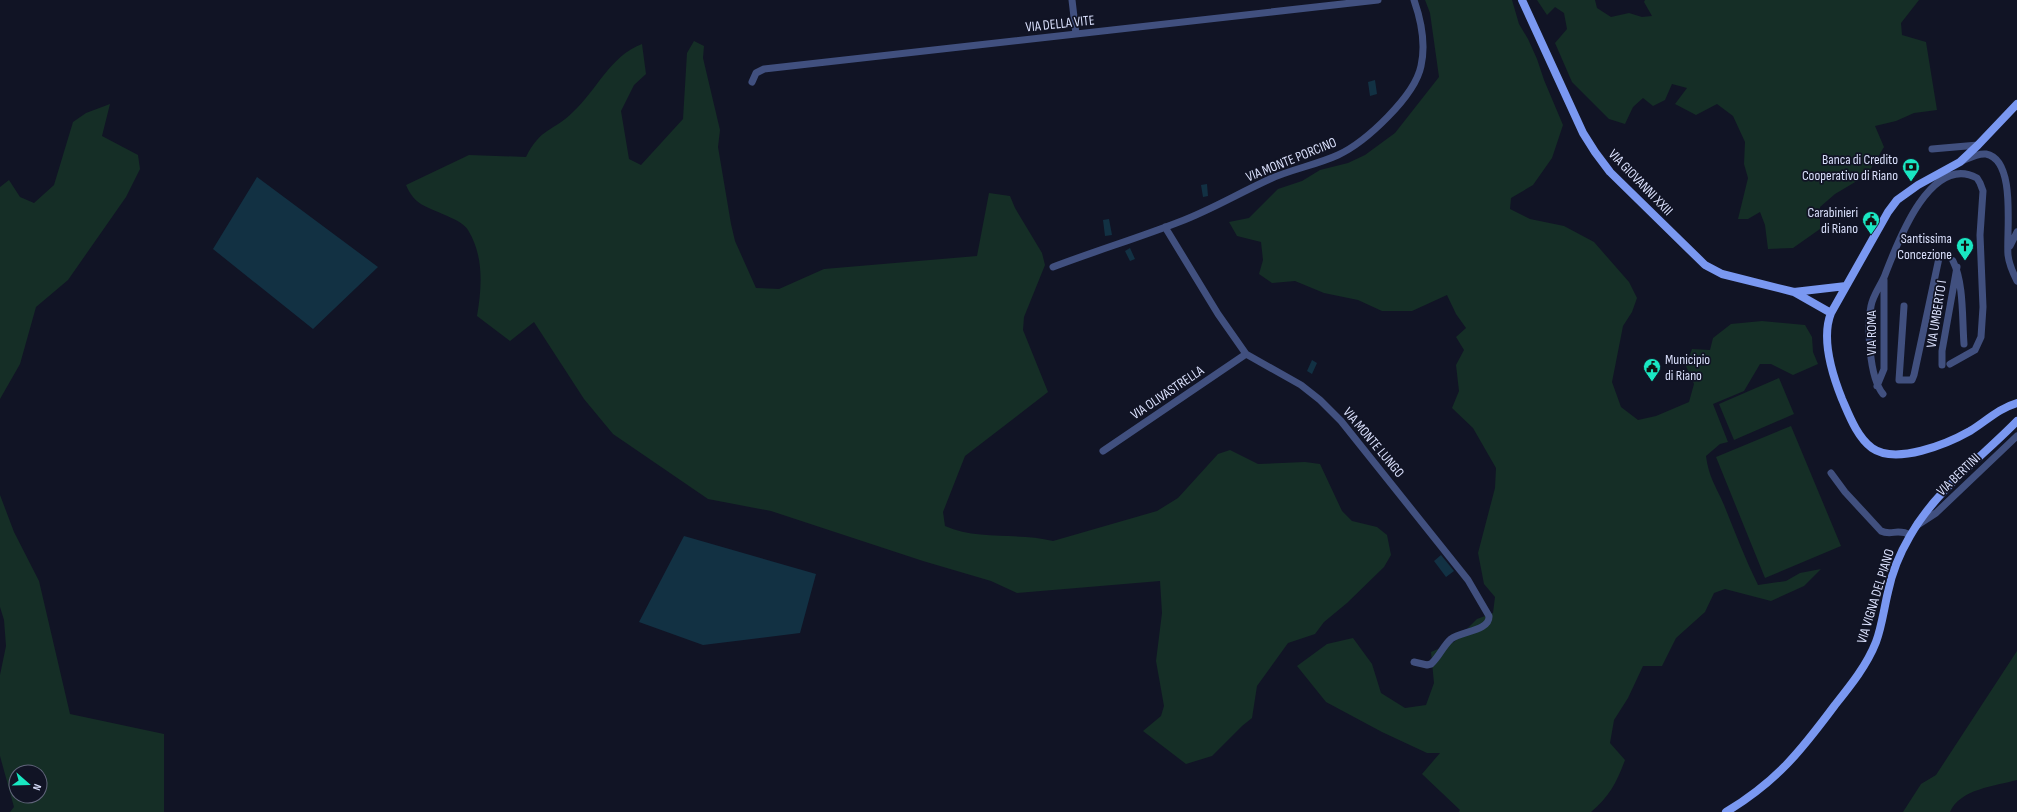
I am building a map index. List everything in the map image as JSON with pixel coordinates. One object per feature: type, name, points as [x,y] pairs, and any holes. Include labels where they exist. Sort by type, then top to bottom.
[{"type":"main road","name":"VIA GIOVANNI XXIII","points":[[1522,0],[1583,133],[1610,172],[1705,265],[1722,274],[1794,292],[1831,313]]},
{"type":"main road","points":[[2017,104],[1960,162],[1938,179],[1903,195],[1895,202],[1831,313],[1827,327],[1828,342],[1837,388],[1862,438],[1878,451],[1892,454],[1908,453],[1947,442],[1971,430],[2001,410],[2017,403]]},
{"type":"main road","name":"VIA GIOVANNI XXIII","points":[[1794,292],[1846,286]]},
{"type":"main road","name":"VIA VIGNA DEL PIANO","points":[[1726,812],[1760,790],[1782,770],[1805,745],[1859,674],[1875,643],[1894,570],[1912,531],[1948,487],[2017,421]]},
{"type":"street","points":[[1072,0],[1076,34]]},
{"type":"street","name":"VIA DELLA VITE","points":[[752,82],[756,73],[764,69],[1378,0]]},
{"type":"street","name":"VIA MONTE PORCINO","points":[[1053,266],[1165,227],[1226,202],[1274,177],[1339,154],[1373,131],[1404,97],[1420,71],[1423,58],[1422,42],[1414,0]]},
{"type":"street","points":[[1932,149],[1978,145]]},
{"type":"street","points":[[1960,162],[1986,154],[1993,157],[2001,167],[2007,192],[2008,249],[2010,261],[2017,281]]},
{"type":"street","points":[[1883,394],[1877,386],[1871,357],[1871,309],[1873,298],[1884,277],[1907,223],[1938,179],[1953,175],[1972,176],[1980,183],[1982,191],[1980,235],[1982,307],[1981,339],[1975,350],[1950,364]]},
{"type":"street","name":"VIA MONTE LUNGO","points":[[1165,227],[1218,314],[1246,354],[1300,385],[1320,400],[1344,424],[1468,580],[1489,616],[1488,621],[1484,626],[1450,640],[1431,664],[1427,665],[1414,662]]},
{"type":"street","points":[[2008,249],[2017,232]]},
{"type":"street","points":[[1904,306],[1899,380],[1912,380],[1923,337],[1939,258]]},
{"type":"street","name":"VIA UMBERTO I","points":[[1942,365],[1942,351],[1955,264],[1964,344]]},
{"type":"street","name":"VIA ROMA","points":[[1877,386],[1884,369],[1884,277]]},
{"type":"street","name":"VIA OLIVASTRELLA","points":[[1103,451],[1246,354]]},
{"type":"street","name":"VIA BERTINI","points":[[1912,531],[1936,513],[2017,436]]},
{"type":"street","points":[[1831,473],[1878,529],[1884,533],[1912,531]]},
{"type":"green space","points":[[1425,0],[1512,0],[1519,24],[1537,59],[1563,125],[1552,158],[1533,185],[1511,198],[1510,209],[1530,219],[1564,226],[1594,242],[1629,282],[1637,298],[1632,312],[1623,326],[1612,382],[1621,407],[1638,420],[1656,416],[1689,402],[1694,384],[1686,366],[1692,349],[1710,350],[1713,338],[1731,324],[1762,321],[1805,325],[1812,337],[1813,352],[1818,364],[1793,375],[1771,364],[1760,364],[1744,391],[1713,404],[1728,442],[1720,444],[1706,456],[1711,476],[1758,585],[1786,581],[1800,573],[1821,569],[1804,586],[1771,601],[1725,589],[1714,593],[1705,612],[1676,638],[1662,666],[1643,666],[1628,698],[1614,720],[1610,743],[1625,760],[1612,789],[1603,801],[1591,812],[1459,812],[1460,810],[1422,774],[1440,753],[1427,753],[1382,732],[1326,702],[1297,666],[1327,644],[1353,638],[1372,664],[1381,693],[1405,708],[1426,705],[1434,683],[1431,652],[1454,642],[1477,619],[1493,613],[1495,597],[1484,584],[1478,553],[1495,488],[1496,468],[1473,428],[1452,408],[1459,391],[1456,365],[1464,350],[1456,337],[1466,328],[1456,314],[1447,295],[1412,311],[1382,311],[1358,300],[1324,293],[1295,281],[1272,283],[1259,274],[1263,260],[1261,242],[1237,236],[1229,222],[1249,218],[1278,189],[1302,181],[1320,170],[1348,163],[1365,155],[1395,133],[1439,77],[1430,13]]},
{"type":"green space","points":[[1537,0],[1595,0],[1597,8],[1611,17],[1629,13],[1642,17],[1652,16],[1644,2],[1645,0],[1919,0],[1901,23],[1902,35],[1926,42],[1937,110],[1914,113],[1896,121],[1875,126],[1884,147],[1867,175],[1835,194],[1820,207],[1820,229],[1793,248],[1768,249],[1765,225],[1760,212],[1748,219],[1738,219],[1748,178],[1744,164],[1745,142],[1733,116],[1717,104],[1696,115],[1675,104],[1687,88],[1672,84],[1665,100],[1653,106],[1643,98],[1633,107],[1625,124],[1609,119],[1572,82],[1555,43],[1567,29],[1564,13],[1555,7],[1547,15]]},
{"type":"green space","points":[[694,41],[704,46],[703,58],[720,130],[718,147],[735,241],[756,288],[779,289],[824,269],[977,256],[989,193],[1010,196],[1015,208],[1042,253],[1045,265],[1024,317],[1023,330],[1048,392],[965,456],[943,512],[945,526],[958,531],[985,535],[1040,538],[1053,541],[1157,511],[1178,498],[1218,454],[1230,450],[1258,464],[1305,462],[1320,464],[1342,511],[1352,521],[1377,527],[1387,535],[1391,555],[1384,567],[1347,603],[1324,622],[1315,634],[1288,643],[1257,686],[1252,718],[1212,756],[1186,764],[1143,731],[1161,716],[1164,706],[1156,661],[1162,613],[1160,581],[1017,593],[991,581],[923,561],[771,511],[708,499],[613,434],[584,399],[534,322],[510,341],[477,316],[481,283],[479,261],[477,250],[468,230],[458,221],[417,201],[409,192],[406,185],[469,155],[526,157],[542,135],[566,118],[582,103],[612,65],[631,49],[642,44],[646,74],[634,85],[621,111],[629,159],[641,165],[683,119],[687,53]]},
{"type":"green space","points":[[110,104],[102,136],[138,155],[140,169],[126,197],[68,280],[36,307],[20,364],[0,399],[0,187],[9,180],[20,197],[34,203],[54,185],[73,122],[86,113]]},
{"type":"green space","points":[[1779,378],[1794,414],[1734,440],[1719,404]]},
{"type":"green space","points":[[1791,426],[1841,546],[1765,578],[1716,457]]},
{"type":"green space","points":[[0,495],[14,532],[39,581],[70,714],[164,734],[164,812],[10,812],[14,807],[13,804],[48,804],[48,764],[8,764],[8,785],[0,756],[0,675],[6,646],[4,620],[0,607]]},
{"type":"green space","points":[[2017,651],[2017,780],[1970,793],[1955,804],[1950,812],[1903,812],[1921,784],[1936,775]]},
{"type":"water","points":[[1375,80],[1377,94],[1370,96],[1368,82]]},
{"type":"water","points":[[257,177],[378,267],[313,329],[213,249]]},
{"type":"water","points":[[1207,184],[1208,196],[1203,197],[1201,185]]},
{"type":"water","points":[[1109,219],[1112,235],[1105,236],[1103,220]]},
{"type":"water","points":[[1130,248],[1135,259],[1130,261],[1125,251]]},
{"type":"water","points":[[1312,360],[1317,363],[1312,374],[1307,371]]},
{"type":"water","points":[[684,536],[816,574],[800,633],[703,645],[639,622]]},
{"type":"water","points":[[1441,555],[1454,571],[1446,577],[1434,561]]},
{"type":"place","name":"Banca di Credito Cooperativo di Riano","points":[[1911,182]]},
{"type":"place","name":"Carabinieri di Riano","points":[[1871,235]]},
{"type":"place","name":"Santissima Concezione","points":[[1965,261]]},
{"type":"place","name":"Municipio di Riano","points":[[1652,382]]}]
